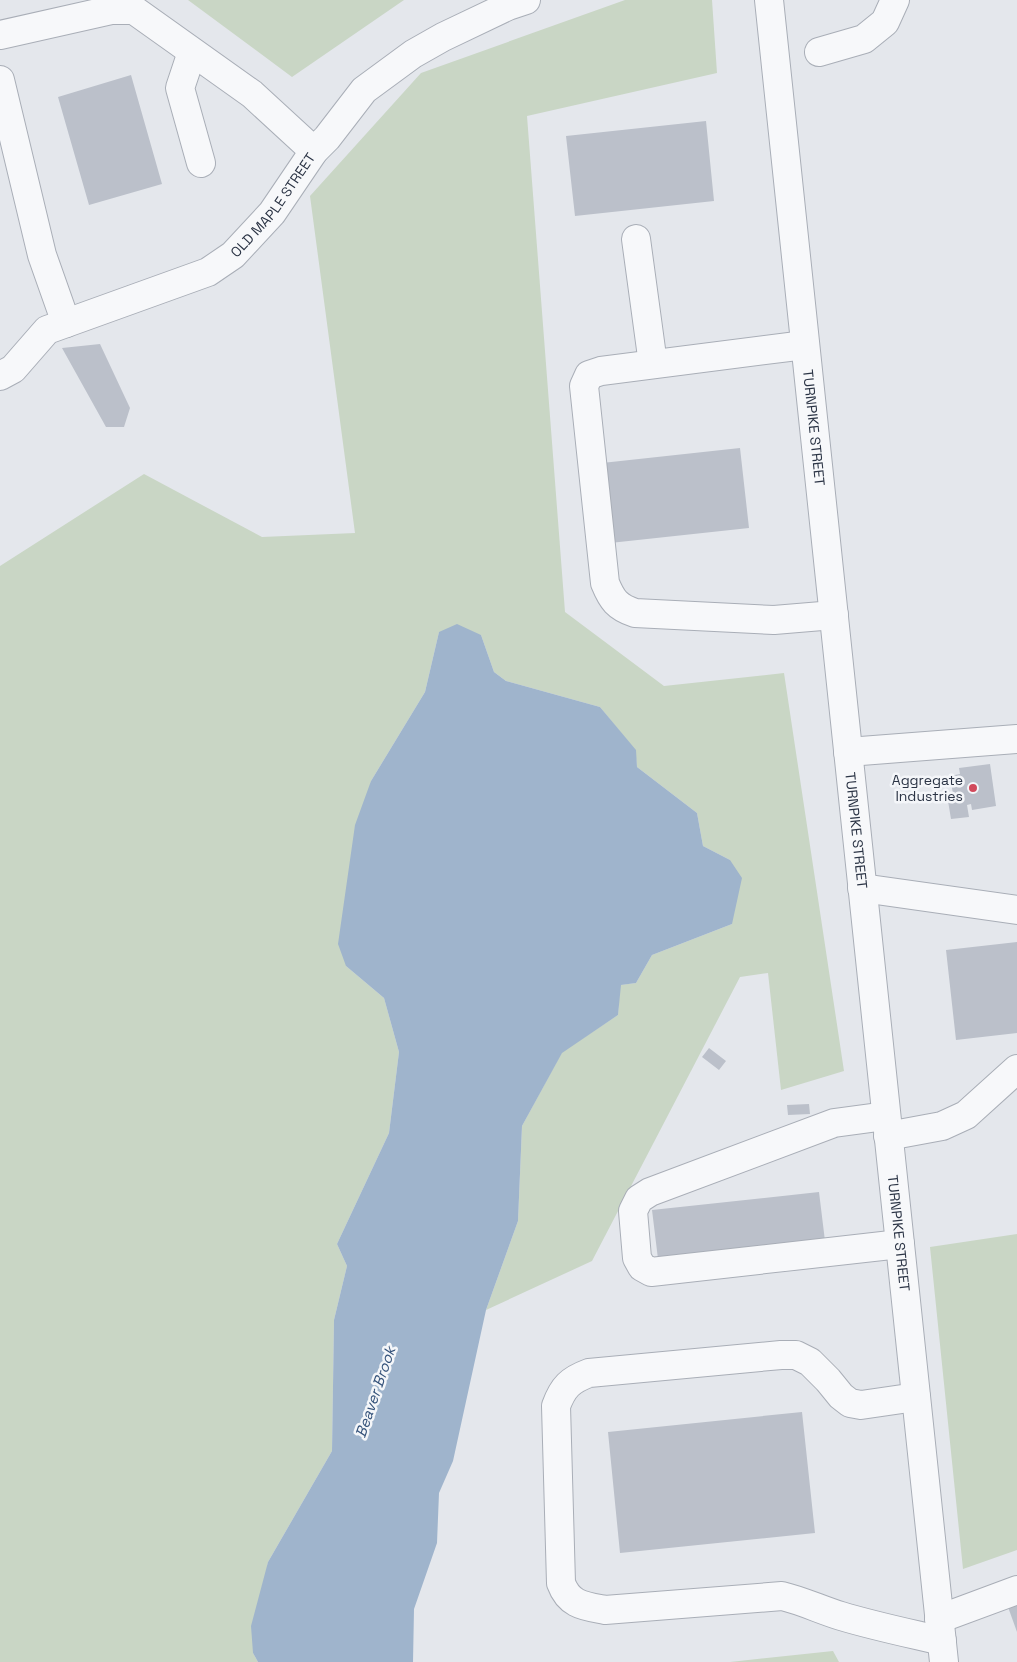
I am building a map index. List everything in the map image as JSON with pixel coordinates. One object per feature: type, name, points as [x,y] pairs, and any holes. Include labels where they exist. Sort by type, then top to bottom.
[{"type":"street","name":"OLD MAPLE STREET","points":[[0,376],[12,369],[47,330],[208,272],[234,255],[272,213],[314,151],[328,138],[364,90],[406,59],[442,37],[508,6],[526,0]]},
{"type":"street","name":"TURNPIKE STREET","points":[[769,0],[941,1641]]},
{"type":"street","points":[[819,52],[864,39],[885,22],[895,0]]},
{"type":"street","points":[[0,35],[110,10],[134,10],[252,94],[314,151]]},
{"type":"street","points":[[192,52],[180,88],[201,163]]},
{"type":"street","points":[[0,80],[42,255],[66,323]]},
{"type":"street","points":[[636,239],[653,364]]},
{"type":"street","points":[[806,345],[601,371],[589,375],[584,386],[605,583],[612,598],[623,610],[634,614],[774,620],[834,615]]},
{"type":"street","points":[[848,752],[1017,739]]},
{"type":"street","points":[[862,888],[1017,910]]},
{"type":"street","points":[[900,1244],[651,1272],[642,1267],[636,1258],[633,1211],[640,1199],[650,1192],[834,1123],[887,1126],[942,1126],[966,1115],[1017,1069]]},
{"type":"street","points":[[916,1398],[861,1405],[850,1403],[841,1396],[810,1362],[796,1355],[588,1373],[576,1378],[568,1384],[556,1406],[561,1582],[565,1594],[574,1602],[605,1610],[782,1596],[804,1601],[842,1616],[941,1641],[1017,1590]]},
{"type":"green space","points":[[188,0],[404,0],[292,77]]},
{"type":"green space","points":[[625,0],[712,0],[717,73],[527,116],[565,612],[664,686],[784,673],[844,1071],[781,1090],[768,973],[740,977],[592,1261],[486,1310],[518,1221],[522,1126],[562,1052],[618,1015],[620,985],[636,983],[652,955],[732,924],[730,860],[703,846],[697,813],[637,767],[635,750],[600,707],[506,681],[494,672],[481,635],[439,632],[425,692],[371,781],[346,966],[384,998],[399,1052],[389,1133],[337,1244],[347,1266],[334,1320],[332,1451],[268,1562],[253,1653],[258,1662],[0,1662],[0,566],[144,474],[262,537],[355,533],[310,196],[421,73]]},
{"type":"green space","points":[[1017,1234],[1017,1550],[963,1569],[930,1247]]},
{"type":"green space","points":[[833,1651],[839,1662],[730,1662]]},
{"type":"water","name":"Beaver Brook","points":[[457,624],[481,635],[494,672],[506,681],[600,707],[636,750],[637,767],[697,813],[703,846],[730,860],[742,878],[732,924],[652,955],[636,983],[621,985],[618,1015],[562,1053],[522,1126],[518,1221],[486,1310],[453,1461],[439,1493],[437,1543],[414,1609],[413,1662],[258,1662],[253,1653],[251,1626],[268,1562],[332,1451],[334,1320],[347,1266],[337,1244],[389,1133],[399,1052],[384,998],[346,966],[338,944],[355,825],[371,781],[425,692],[439,632]]},
{"type":"building","points":[[131,75],[162,184],[89,205],[58,97]]},
{"type":"building","points":[[706,121],[714,201],[575,216],[566,136]]},
{"type":"building","points":[[100,344],[130,408],[124,427],[106,427],[62,348]]},
{"type":"building","points":[[740,448],[749,528],[610,543],[602,463]]},
{"type":"building","name":"Aggregate Industries","points":[[990,764],[996,806],[972,810],[971,804],[967,805],[969,817],[951,819],[948,801],[954,800],[950,776],[960,774],[959,768]]},
{"type":"building","points":[[1017,942],[1017,1033],[956,1040],[946,950]]},
{"type":"building","points":[[709,1048],[726,1061],[719,1070],[702,1057]]},
{"type":"building","points":[[809,1104],[810,1114],[788,1115],[787,1105]]},
{"type":"building","points":[[819,1192],[825,1241],[658,1259],[652,1210]]},
{"type":"building","points":[[802,1412],[815,1533],[620,1553],[608,1432]]},
{"type":"building","points":[[1017,1604],[1017,1632],[1008,1607]]},
{"type":"place","name":"Aggregate Industries","points":[[973,788]]}]
